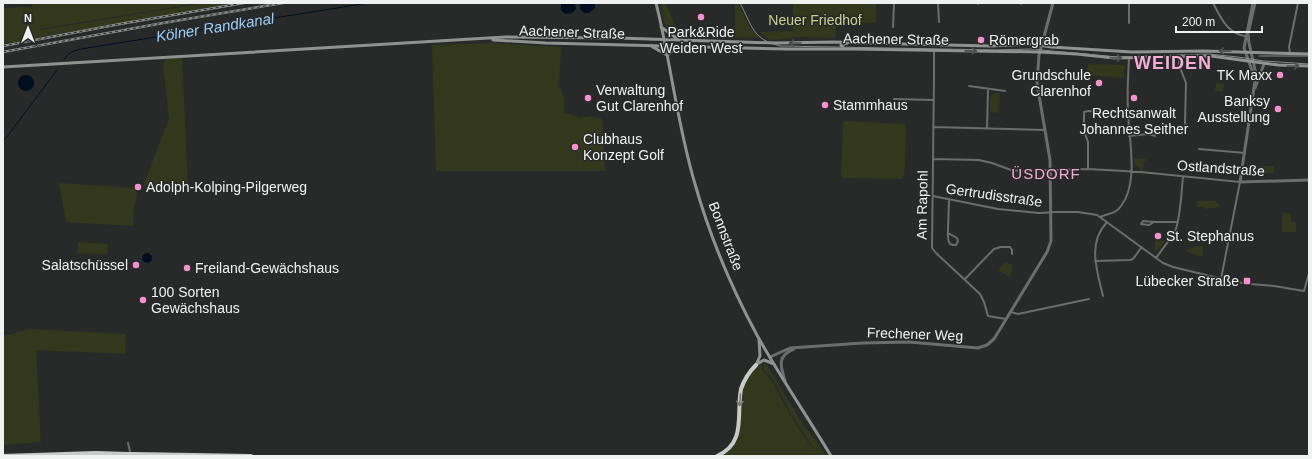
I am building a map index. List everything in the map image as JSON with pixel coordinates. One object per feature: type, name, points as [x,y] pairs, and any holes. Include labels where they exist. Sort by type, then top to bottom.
[{"type":"highway","points":[[717,456],[727,451],[736,438],[739,425],[741,390],[747,376],[756,365]]},
{"type":"highway","points":[[3,456],[96,453],[131,455],[251,456]]},
{"type":"main road","name":"Bonnstraße","points":[[656,3],[683,138],[704,212],[733,285],[758,336],[774,365],[831,456]]},
{"type":"main road","points":[[661,27],[678,40]]},
{"type":"main road","name":"Aachener Straße","points":[[3,67],[529,37],[664,39],[775,43],[851,42],[990,46],[1026,44],[1133,52],[1189,51],[1309,54]]},
{"type":"main road","name":"Aachener Straße","points":[[482,40],[651,46],[1040,52],[1077,54],[1106,58],[1215,57],[1264,64],[1309,66]]},
{"type":"main road","points":[[844,49],[841,47],[842,44],[851,42]]},
{"type":"main road","points":[[930,44],[934,51],[935,48],[941,45]]},
{"type":"main road","points":[[651,46],[667,55],[678,46]]},
{"type":"main road","points":[[756,365],[760,356],[758,336]]},
{"type":"main road","points":[[756,365],[764,360],[770,361],[774,365]]},
{"type":"street","points":[[893,28],[894,3]]},
{"type":"street","points":[[938,3],[939,22]]},
{"type":"street","name":"Frechener Weg","points":[[770,357],[786,350],[800,347],[863,343],[909,342],[978,348],[987,345],[994,339],[1050,246],[1051,170],[1038,88],[1040,52],[1053,3]]},
{"type":"street","points":[[1129,3],[1130,23]]},
{"type":"street","points":[[1213,3],[1223,22],[1236,34],[1245,36]]},
{"type":"street","points":[[1254,3],[1245,36],[1244,48],[1255,81]]},
{"type":"street","points":[[1220,279],[1240,182],[1255,81],[1256,72],[1248,34],[1254,3]]},
{"type":"street","points":[[1290,53],[1289,47],[1298,3]]},
{"type":"street","name":"Am Rapohl","points":[[934,51],[932,248],[983,298],[988,316],[1006,319]]},
{"type":"street","points":[[1179,57],[1179,65],[1186,80],[1184,123],[1186,129]]},
{"type":"street","points":[[1100,217],[1113,213],[1121,206],[1126,196],[1132,172],[1128,112],[1129,58]]},
{"type":"street","points":[[1253,96],[1264,64]]},
{"type":"street","points":[[970,86],[1005,91]]},
{"type":"street","points":[[988,89],[988,129]]},
{"type":"street","points":[[894,99],[933,100]]},
{"type":"street","points":[[1088,169],[1088,142],[1084,134],[1083,126],[1084,112],[1128,112]]},
{"type":"street","points":[[933,127],[1045,130]]},
{"type":"street","points":[[1129,136],[1148,134],[1155,136]]},
{"type":"street","points":[[1199,149],[1245,153]]},
{"type":"street","name":"Ostlandstraße","points":[[933,159],[979,160],[1011,170],[1088,169],[1240,182],[1309,180]]},
{"type":"street","points":[[1156,258],[1175,232],[1178,222],[1183,177]]},
{"type":"street","name":"Gertrudisstraße","points":[[933,196],[998,209],[1039,214],[1078,212],[1100,217]]},
{"type":"street","points":[[948,233],[957,238],[958,242],[956,245],[948,242],[948,233],[949,200]]},
{"type":"street","points":[[1100,217],[1141,248],[1173,267],[1220,279],[1304,291],[1309,273]]},
{"type":"street","points":[[1154,222],[1149,226],[1141,224],[1143,221],[1178,222]]},
{"type":"street","points":[[1103,296],[1094,251],[1100,230],[1107,222]]},
{"type":"street","points":[[965,279],[994,249],[1010,247],[1012,254]]},
{"type":"street","points":[[1095,261],[1130,260],[1133,259],[1141,248]]},
{"type":"street","points":[[1011,312],[1018,314],[1089,299]]},
{"type":"street","name":"Frechener Weg","points":[[785,382],[780,365],[782,357],[789,351],[800,347]]},
{"type":"street","points":[[128,443],[131,455]]},
{"type":"green space","points":[[31,3],[199,3],[40,30],[205,3],[238,3],[3,44],[3,8],[32,7]]},
{"type":"green space","points":[[661,3],[666,3],[678,33],[672,34],[667,28],[662,15]]},
{"type":"green space","points":[[735,3],[738,3],[750,28],[760,38],[735,37]]},
{"type":"green space","name":"Neuer Friedhof","points":[[793,3],[876,3],[876,23],[836,22],[835,38],[801,37],[770,40],[759,32],[793,31]]},
{"type":"green space","points":[[492,43],[561,47],[559,85],[564,97],[564,112],[580,118],[591,116],[602,119],[605,171],[436,171],[432,45]]},
{"type":"green space","points":[[182,58],[188,185],[143,186],[169,119],[163,64],[166,59]]},
{"type":"green space","points":[[1088,64],[1125,65],[1125,78],[1087,75]]},
{"type":"green space","points":[[1216,83],[1224,84],[1223,92],[1215,91]]},
{"type":"green space","points":[[994,93],[1000,93],[999,113],[990,112],[990,97]]},
{"type":"green space","points":[[843,121],[906,124],[905,167],[903,179],[841,178]]},
{"type":"green space","points":[[1134,158],[1146,159],[1146,161],[1144,161],[1143,171],[1135,165]]},
{"type":"green space","points":[[1259,166],[1274,166],[1274,173],[1259,174]]},
{"type":"green space","points":[[59,183],[138,188],[134,209],[133,226],[66,222]]},
{"type":"green space","points":[[1199,201],[1216,201],[1219,207],[1205,209],[1205,207],[1197,207],[1196,203]]},
{"type":"green space","points":[[1282,213],[1291,213],[1291,222],[1296,222],[1296,232],[1282,232]]},
{"type":"green space","points":[[1155,240],[1165,241],[1155,253]]},
{"type":"green space","points":[[78,242],[108,244],[107,254],[77,253]]},
{"type":"green space","points":[[1203,246],[1203,257],[1186,251],[1187,249]]},
{"type":"green space","points":[[1005,263],[1012,264],[1012,271],[1009,277],[998,270]]},
{"type":"green space","points":[[30,329],[126,334],[125,354],[36,350],[41,442],[3,445],[3,336]]},
{"type":"green space","points":[[762,362],[762,370],[772,382],[805,438],[814,449],[793,417],[773,379],[764,370],[763,366],[765,362],[804,426],[826,456],[721,456],[730,449],[738,434],[740,425],[741,396],[744,383],[756,367]]},
{"type":"water","points":[[561,3],[575,3],[576,9],[572,13],[565,14],[561,10]]},
{"type":"water","points":[[580,3],[595,3],[595,8],[589,13],[584,13],[580,9]]},
{"type":"water","points":[[26,75],[33,80],[34,83],[29,90],[26,91],[19,86],[18,83],[23,76]]},
{"type":"water","points":[[145,253],[149,253],[151,254],[151,262],[145,263],[142,260],[142,256]]},
{"type":"waterway","name":"Kölner Randkanal","points":[[64,59],[71,52],[81,49],[368,3]]},
{"type":"waterway","name":"Kölner Randkanal","points":[[3,142],[57,70]]},
{"type":"tram line","points":[[740,3],[758,36],[764,40],[781,46],[996,50],[1031,49],[1117,57],[1208,54],[1264,61],[1309,64]]},
{"type":"tram line","points":[[1259,56],[1309,56]]},
{"type":"railway","points":[[3,46],[244,3]]},
{"type":"railway","points":[[3,52],[283,3]]},
{"type":"place","name":"Park&Ride Weiden West","points":[[701,17]]},
{"type":"place","name":"Römergrab","points":[[981,40]]},
{"type":"place","name":"TK Maxx","points":[[1280,75]]},
{"type":"place","name":"Grundschule Clarenhof","points":[[1099,83]]},
{"type":"place","name":"Verwaltung Gut Clarenhof","points":[[588,98]]},
{"type":"place","name":"Rechtsanwalt Johannes Seither","points":[[1134,98]]},
{"type":"place","name":"Stammhaus","points":[[825,105]]},
{"type":"place","name":"Banksy Ausstellung","points":[[1278,109]]},
{"type":"place","name":"Clubhaus Konzept Golf","points":[[575,147]]},
{"type":"place","name":"Adolph-Kolping-Pilgerweg","points":[[138,187]]},
{"type":"place","name":"St. Stephanus","points":[[1158,236]]},
{"type":"place","name":"Salatschüssel","points":[[136,265]]},
{"type":"place","name":"Freiland-Gewächshaus","points":[[187,268]]},
{"type":"place","name":"Lübecker Straße","points":[[1247,281]]},
{"type":"place","name":"100 Sorten Gewächshaus","points":[[143,300]]},
{"type":"district","name":"WEIDEN","points":[[1173,63]]},
{"type":"district","name":"ÜSDORF","points":[[1046,173]]}]
